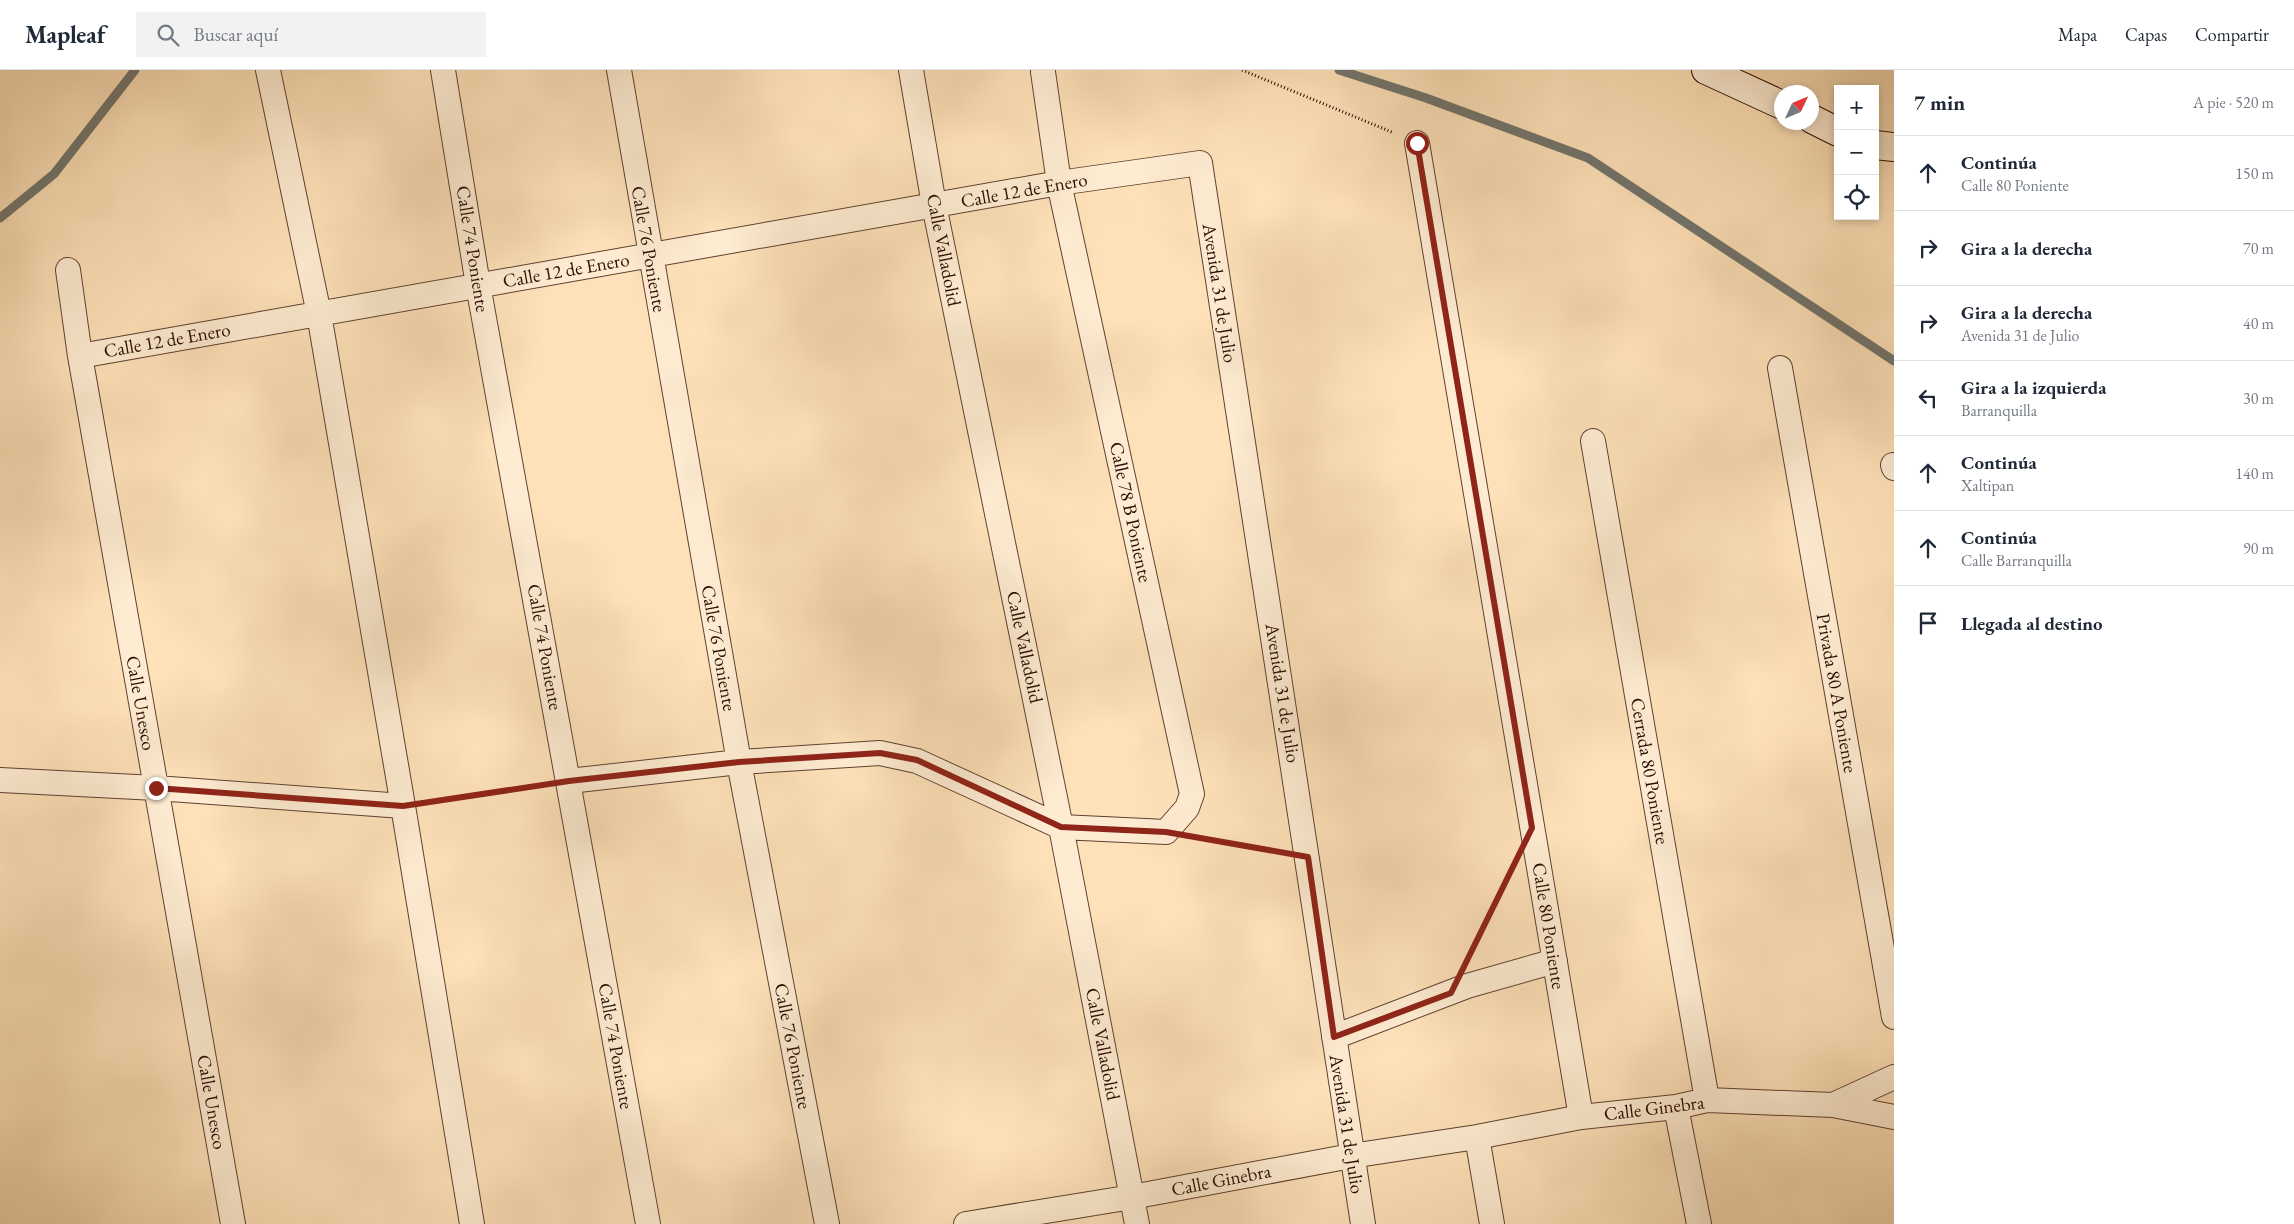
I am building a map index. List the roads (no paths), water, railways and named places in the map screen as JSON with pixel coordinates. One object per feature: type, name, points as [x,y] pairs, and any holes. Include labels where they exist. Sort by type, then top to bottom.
[{"type":"street","points":[[268,70],[319,314],[472,1224]]},
{"type":"street","name":"Calle 74 Poniente","points":[[443,70],[478,285],[648,1224]]},
{"type":"street","name":"Calle 76 Poniente","points":[[619,70],[649,255],[739,762],[827,1224]]},
{"type":"street","name":"Calle Valladolid","points":[[911,70],[934,205],[1061,827],[1137,1224]]},
{"type":"street","points":[[1706,70],[1774,101]]},
{"type":"street","name":"Calle 78 B Poniente","points":[[1044,72],[1059,183],[1192,794],[1187,808],[1166,832],[1061,827]]},
{"type":"street","points":[[1819,123],[1834,130]]},
{"type":"street","name":"Calle 80 Poniente","points":[[1417,143],[1581,1117]]},
{"type":"street","points":[[1879,145],[1894,146]]},
{"type":"street","name":"Calle 12 de Enero","points":[[80,356],[1059,183],[1200,163]]},
{"type":"street","name":"Avenida 31 de Julio","points":[[1200,163],[1308,857],[1351,1156],[1363,1224]]},
{"type":"street","name":"Calle Unesco","points":[[68,270],[80,356],[233,1224]]},
{"type":"street","name":"Privada 80 A Poniente","points":[[1780,368],[1894,1017]]},
{"type":"street","name":"Cerrada 80 Poniente","points":[[1593,441],[1707,1100]]},
{"type":"street","points":[[569,781],[739,762],[880,753],[917,760],[1061,827]]},
{"type":"street","points":[[0,780],[156,788],[403,806]]},
{"type":"street","points":[[1334,1037],[1451,993],[1555,961]]},
{"type":"street","name":"Calle Ginebra","points":[[1833,1105],[1894,1077]]},
{"type":"street","name":"Calle Ginebra","points":[[966,1224],[1132,1197],[1351,1156],[1477,1137],[1581,1117],[1676,1107],[1707,1100],[1833,1105],[1894,1117]]},
{"type":"street","points":[[1676,1107],[1699,1224]]},
{"type":"street","points":[[1477,1137],[1492,1224]]},
{"type":"waterway","points":[[0,218],[54,174],[135,70]]},
{"type":"waterway","points":[[1339,70],[1426,98],[1588,158],[1894,361]]}]
